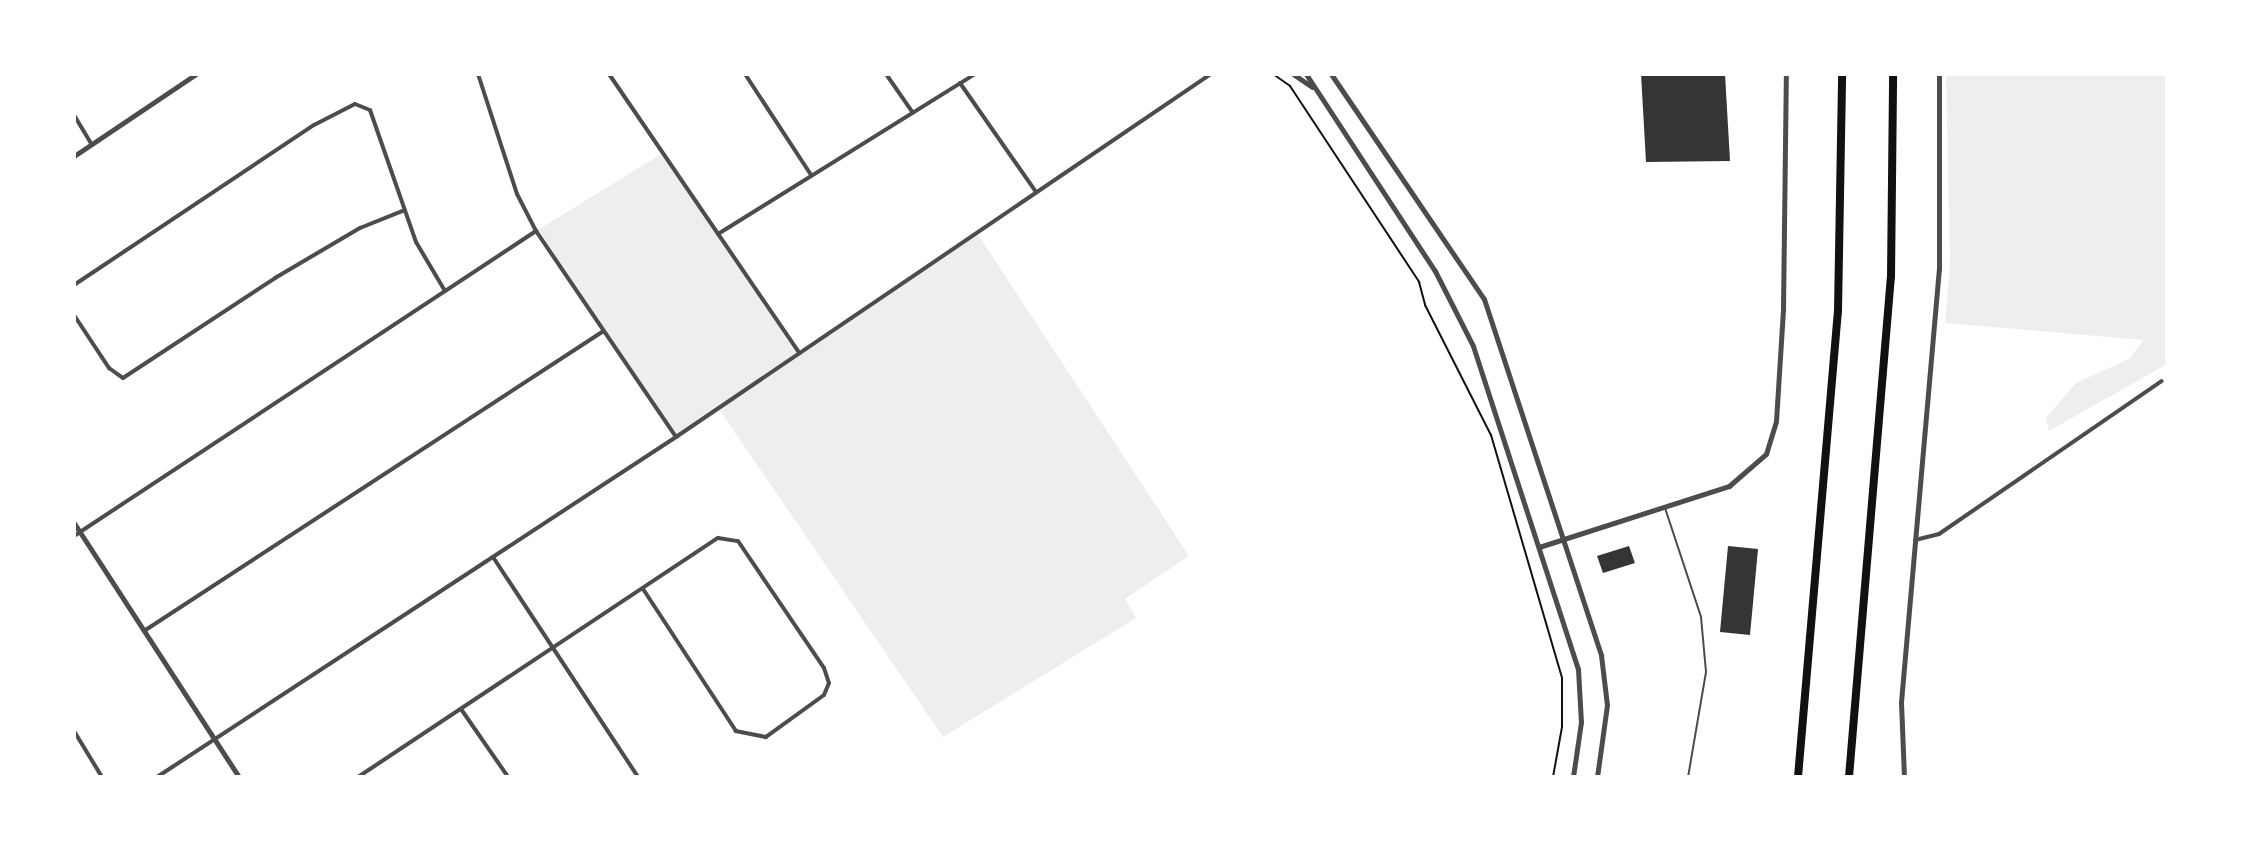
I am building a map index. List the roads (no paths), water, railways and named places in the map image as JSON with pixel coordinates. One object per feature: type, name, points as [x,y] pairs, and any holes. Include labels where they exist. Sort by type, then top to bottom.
[{"type":"highway","points":[[1797,777],[1839,287],[1842,74]]},
{"type":"highway","points":[[1849,777],[1891,276],[1893,74]]},
{"type":"street","points":[[74,156],[186,77],[196,74]]},
{"type":"street","points":[[478,74],[517,194],[536,231],[676,437]]},
{"type":"street","points":[[609,74],[799,354]]},
{"type":"street","points":[[745,74],[811,175]]},
{"type":"street","points":[[886,74],[913,113]]},
{"type":"street","points":[[718,234],[975,74]]},
{"type":"street","points":[[157,777],[676,437],[1211,74]]},
{"type":"street","points":[[1293,74],[1317,90]]},
{"type":"street","points":[[1306,74],[1435,271],[1473,346],[1580,677],[1581,722],[1573,777]]},
{"type":"street","points":[[1331,74],[1484,299],[1564,538],[1605,678],[1607,712],[1597,777]]},
{"type":"street","points":[[1539,547],[1742,479],[1763,459],[1773,439],[1784,270],[1786,74]]},
{"type":"street","points":[[1904,777],[1900,715],[1939,269],[1939,74]]},
{"type":"street","points":[[960,83],[1036,192]]},
{"type":"street","points":[[74,285],[314,125],[355,104],[370,110],[416,242],[445,291]]},
{"type":"street","points":[[74,115],[92,145]]},
{"type":"street","points":[[74,315],[109,368],[123,378],[311,257],[360,228],[405,210]]},
{"type":"street","points":[[77,534],[536,231]]},
{"type":"street","points":[[144,631],[602,332]]},
{"type":"street","points":[[1915,540],[1939,534],[2162,381]]},
{"type":"street","points":[[74,523],[77,534],[239,777]]},
{"type":"street","points":[[358,777],[718,538],[738,541],[824,668],[829,683],[824,695],[766,737],[736,731],[643,589]]},
{"type":"street","points":[[493,557],[638,777]]},
{"type":"street","points":[[461,709],[508,777]]},
{"type":"street","points":[[74,731],[102,777]]},
{"type":"street","points":[[367,771],[372,777]]},
{"type":"lane","points":[[1665,507],[1701,617],[1706,672],[1688,777]]}]
